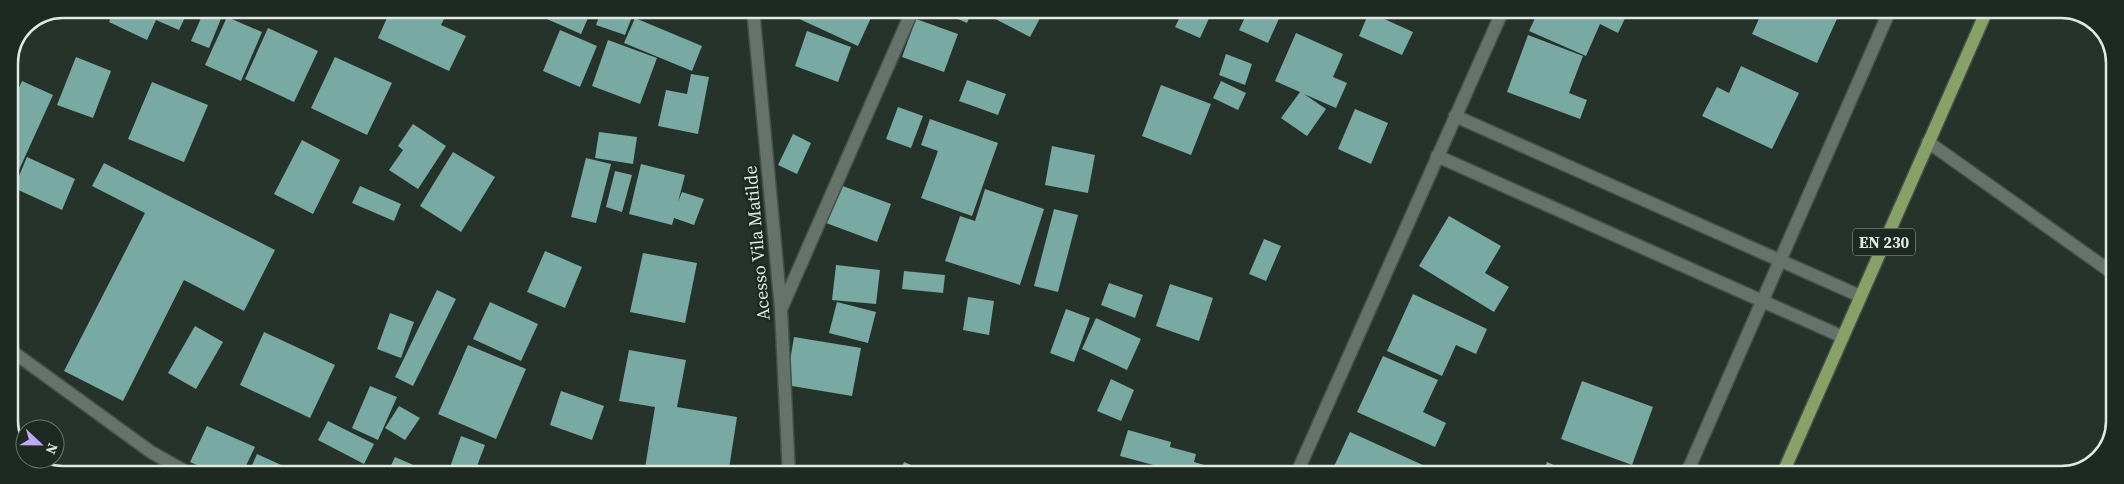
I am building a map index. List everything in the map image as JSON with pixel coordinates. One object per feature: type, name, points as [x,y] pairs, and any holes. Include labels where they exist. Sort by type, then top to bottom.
[{"type":"main road","name":"EN 230","points":[[1786,466],[1983,18]]},
{"type":"street","name":"Acesso Vila Matilde","points":[[754,18],[781,309],[789,466]]},
{"type":"street","points":[[781,309],[909,18]]},
{"type":"street","points":[[1300,466],[1499,18]]},
{"type":"street","points":[[1690,466],[1886,18]]},
{"type":"street","points":[[1455,116],[1860,296]]},
{"type":"street","points":[[1928,142],[2106,268]]},
{"type":"street","points":[[1437,156],[1843,337]]},
{"type":"street","points":[[18,356],[151,452],[176,466]]},
{"type":"building","points":[[111,18],[185,18],[179,30],[156,20],[147,40],[109,22]]},
{"type":"building","points":[[201,18],[221,18],[209,48],[191,41]]},
{"type":"building","points":[[227,18],[262,32],[241,81],[205,65]]},
{"type":"building","points":[[387,18],[444,18],[441,25],[466,36],[449,71],[378,38]]},
{"type":"building","points":[[545,18],[588,18],[581,34]]},
{"type":"building","points":[[599,18],[632,18],[625,35],[596,25]]},
{"type":"building","points":[[635,18],[702,46],[692,71],[624,43]]},
{"type":"building","points":[[797,18],[871,18],[858,46]]},
{"type":"building","points":[[956,18],[969,18],[967,23]]},
{"type":"building","points":[[994,18],[1040,18],[1030,37]]},
{"type":"building","points":[[1180,18],[1209,18],[1200,38],[1175,27]]},
{"type":"building","points":[[1245,18],[1279,18],[1268,43],[1239,30]]},
{"type":"building","points":[[1366,18],[1382,18],[1413,32],[1402,55],[1359,36]]},
{"type":"building","points":[[1535,18],[1625,18],[1618,33],[1600,24],[1586,56],[1529,31]]},
{"type":"building","points":[[1759,18],[1837,18],[1817,63],[1752,34]]},
{"type":"building","points":[[916,19],[958,34],[944,72],[902,57]]},
{"type":"building","points":[[268,28],[318,51],[294,102],[245,79]]},
{"type":"building","points":[[560,30],[597,46],[580,87],[543,71]]},
{"type":"building","points":[[807,31],[851,47],[838,82],[795,66]]},
{"type":"building","points":[[1296,33],[1343,54],[1333,77],[1347,83],[1336,108],[1304,94],[1326,109],[1307,136],[1281,118],[1300,92],[1275,81]]},
{"type":"building","points":[[1528,35],[1583,56],[1569,93],[1587,100],[1580,119],[1507,92]]},
{"type":"building","points":[[608,40],[657,58],[640,104],[592,86]]},
{"type":"building","points":[[1226,54],[1252,64],[1245,85],[1219,75]]},
{"type":"building","points":[[76,57],[111,71],[93,118],[57,105]]},
{"type":"building","points":[[335,57],[392,83],[367,135],[311,108]]},
{"type":"building","points":[[1741,66],[1799,93],[1772,149],[1702,116],[1717,87],[1729,93]]},
{"type":"building","points":[[691,74],[709,77],[698,134],[658,126],[666,90],[687,94]]},
{"type":"building","points":[[967,80],[1006,94],[998,115],[959,101]]},
{"type":"building","points":[[22,81],[53,95],[18,172],[18,90]]},
{"type":"building","points":[[1221,81],[1246,93],[1238,110],[1213,98]]},
{"type":"building","points":[[152,82],[208,105],[184,162],[128,139]]},
{"type":"building","points":[[1161,85],[1211,104],[1191,155],[1142,136]]},
{"type":"building","points":[[898,107],[923,116],[911,148],[886,139]]},
{"type":"building","points":[[1355,109],[1388,123],[1371,164],[1338,149]]},
{"type":"building","points":[[930,119],[998,143],[972,216],[921,198],[938,151],[921,145]]},
{"type":"building","points":[[413,124],[446,146],[418,189],[389,170],[403,150],[398,146]]},
{"type":"building","points":[[599,132],[637,137],[633,164],[595,158]]},
{"type":"building","points":[[793,134],[811,143],[797,174],[778,165]]},
{"type":"building","points":[[302,140],[340,160],[313,214],[274,194]]},
{"type":"building","points":[[1052,146],[1095,155],[1088,193],[1045,185]]},
{"type":"building","points":[[453,152],[495,177],[461,232],[420,206]]},
{"type":"building","points":[[27,157],[75,179],[62,210],[18,190],[18,178]]},
{"type":"building","points":[[586,158],[611,164],[596,223],[571,217]]},
{"type":"building","points":[[104,163],[275,250],[244,311],[184,280],[123,401],[64,371],[145,213],[92,186]]},
{"type":"building","points":[[641,164],[685,175],[678,202],[682,192],[704,199],[694,225],[674,218],[672,225],[629,214]]},
{"type":"building","points":[[615,171],[632,175],[622,212],[606,207]]},
{"type":"building","points":[[840,185],[891,204],[877,242],[826,223]]},
{"type":"building","points":[[360,186],[401,204],[394,221],[352,203]]},
{"type":"building","points":[[985,189],[1044,209],[1020,285],[945,261],[960,216],[975,221]]},
{"type":"building","points":[[1054,209],[1078,215],[1058,292],[1034,286]]},
{"type":"building","points":[[1449,216],[1501,246],[1485,273],[1509,287],[1494,312],[1419,266]]},
{"type":"building","points":[[1264,239],[1281,246],[1266,281],[1249,274]]},
{"type":"building","points":[[545,251],[582,267],[565,308],[527,292]]},
{"type":"building","points":[[643,253],[697,263],[685,323],[630,312]]},
{"type":"building","points":[[836,265],[880,270],[876,304],[832,300]]},
{"type":"building","points":[[904,271],[945,275],[943,293],[902,289]]},
{"type":"building","points":[[1109,283],[1143,295],[1135,318],[1101,305]]},
{"type":"building","points":[[1170,284],[1213,298],[1199,341],[1156,326]]},
{"type":"building","points":[[437,290],[456,299],[413,386],[395,377]]},
{"type":"building","points":[[1413,294],[1487,329],[1476,354],[1456,345],[1442,376],[1387,351]]},
{"type":"building","points":[[968,297],[994,301],[989,335],[963,330]]},
{"type":"building","points":[[490,302],[538,324],[521,361],[473,339]]},
{"type":"building","points":[[837,302],[876,312],[868,343],[829,333]]},
{"type":"building","points":[[1066,309],[1090,318],[1074,362],[1050,353]]},
{"type":"building","points":[[390,313],[414,322],[401,358],[377,349]]},
{"type":"building","points":[[1096,318],[1141,339],[1127,370],[1082,349]]},
{"type":"building","points":[[195,326],[223,342],[196,389],[168,373]]},
{"type":"building","points":[[264,332],[335,365],[310,418],[240,385]]},
{"type":"building","points":[[794,337],[861,348],[852,396],[786,385]]},
{"type":"building","points":[[468,345],[526,369],[496,439],[438,414]]},
{"type":"building","points":[[629,350],[686,360],[677,407],[737,417],[729,466],[645,466],[655,407],[619,401]]},
{"type":"building","points":[[1383,356],[1438,380],[1423,412],[1446,423],[1435,447],[1357,412]]},
{"type":"building","points":[[1111,379],[1134,390],[1121,421],[1097,411]]},
{"type":"building","points":[[1582,381],[1653,407],[1632,465],[1561,439]]},
{"type":"building","points":[[370,386],[397,397],[378,440],[352,428]]},
{"type":"building","points":[[561,391],[604,406],[592,440],[550,425]]},
{"type":"building","points":[[399,406],[420,418],[405,440],[385,428]]},
{"type":"building","points":[[328,421],[374,444],[364,464],[318,440]]},
{"type":"building","points":[[207,426],[255,447],[246,466],[199,466],[190,462]]},
{"type":"building","points":[[1128,430],[1171,442],[1170,447],[1196,454],[1194,462],[1208,466],[1157,466],[1120,456]]},
{"type":"building","points":[[1350,432],[1425,466],[1334,466]]},
{"type":"building","points":[[461,436],[485,445],[477,466],[450,466]]},
{"type":"building","points":[[257,454],[283,466],[252,466]]},
{"type":"building","points":[[395,457],[416,466],[391,466]]},
{"type":"building","points":[[904,462],[914,466],[902,466]]},
{"type":"building","points":[[1547,462],[1556,466],[1545,466]]}]
